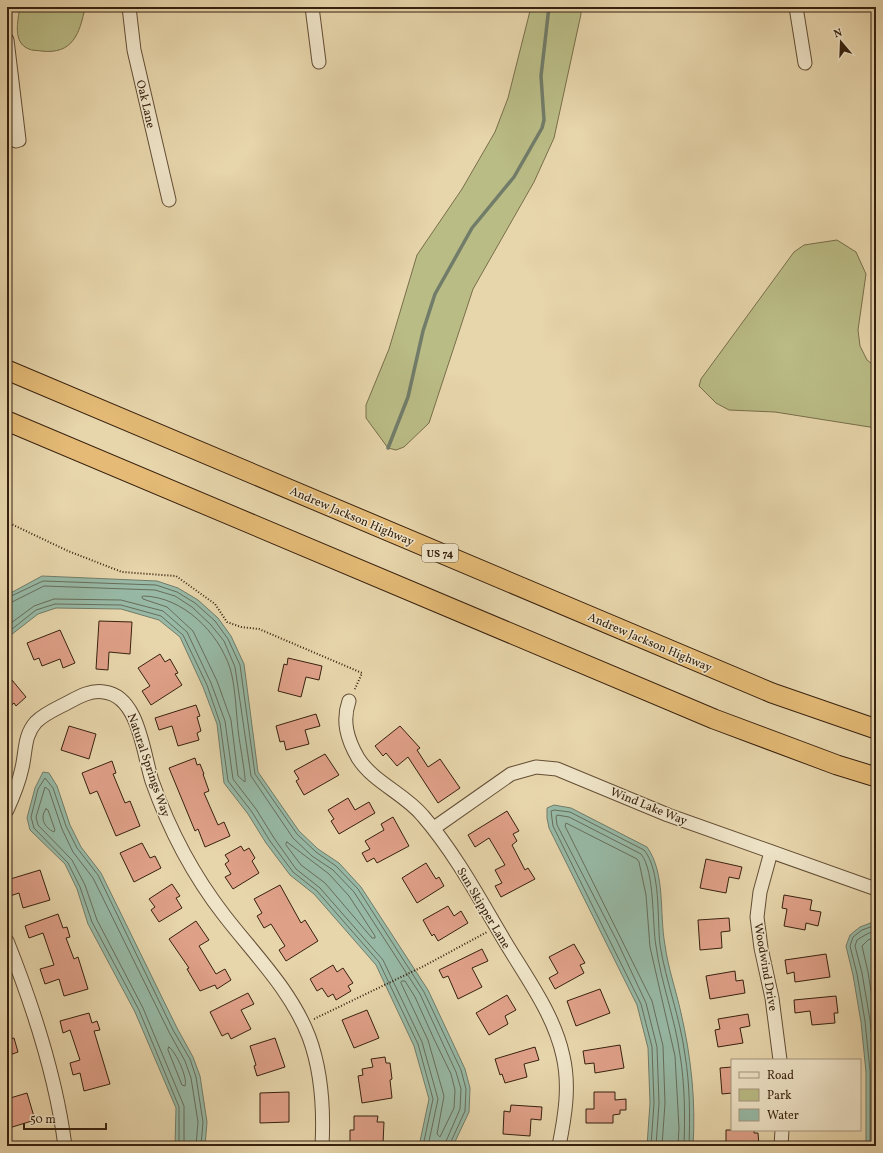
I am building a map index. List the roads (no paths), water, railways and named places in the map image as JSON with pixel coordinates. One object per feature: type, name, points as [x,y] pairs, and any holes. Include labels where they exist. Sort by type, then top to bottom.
[{"type":"highway","name":"Andrew Jackson Highway","points":[[7,370],[772,693],[876,729]]},
{"type":"highway","points":[[7,421],[714,719],[837,765],[876,777]]},
{"type":"street","name":"Oak Lane","points":[[129,7],[134,50],[169,200]]},
{"type":"street","points":[[312,7],[319,62]]},
{"type":"street","points":[[796,7],[805,63]]},
{"type":"street","points":[[7,40],[19,140],[16,141]]},
{"type":"street","name":"Natural Springs Way","points":[[7,810],[21,772],[26,741],[35,724],[50,712],[84,694],[103,691],[120,697],[125,702],[133,714],[158,797],[177,841],[194,872],[223,915],[282,988],[304,1024],[320,1076],[322,1102],[322,1146]]},
{"type":"street","name":"Sun Skipper Lane","points":[[350,701],[346,709],[345,726],[348,737],[359,760],[374,776],[414,806],[434,828],[474,889],[554,1027],[563,1056],[566,1079],[566,1102],[559,1146]]},
{"type":"street","name":"Wind Lake Way","points":[[434,828],[511,774],[523,770],[546,767],[573,775],[668,815],[876,889]]},
{"type":"street","name":"Woodwind Drive","points":[[771,852],[760,892],[758,917],[762,948],[772,998],[780,1059]]},
{"type":"street","points":[[7,941],[39,1032],[52,1082],[65,1146]]},
{"type":"street","points":[[781,1146],[782,1131]]},
{"type":"water","points":[[42,576],[157,581],[178,588],[198,600],[218,618],[231,636],[244,664],[258,772],[299,831],[318,849],[339,863],[361,887],[428,990],[465,1069],[470,1088],[469,1112],[453,1146],[419,1146],[429,1099],[414,1046],[376,965],[314,894],[290,875],[266,843],[248,814],[224,783],[217,724],[203,687],[180,637],[159,620],[121,609],[56,608],[38,614],[7,638],[7,595]]},
{"type":"water","points":[[43,772],[49,773],[57,786],[70,825],[81,847],[101,873],[177,1028],[193,1057],[200,1076],[207,1122],[205,1146],[175,1146],[176,1108],[135,1012],[88,924],[77,889],[65,864],[30,830],[27,818],[35,788]]},
{"type":"water","points":[[554,805],[571,808],[647,847],[653,858],[657,869],[661,894],[663,933],[666,954],[688,1046],[694,1113],[693,1146],[647,1146],[650,1103],[648,1048],[637,1005],[549,828],[547,808]]},
{"type":"water","points":[[876,921],[876,1146],[866,1146],[866,1072],[861,1022],[853,975],[846,946],[850,935],[860,927]]},
{"type":"waterway","points":[[388,448],[408,397],[423,331],[435,294],[472,228],[514,177],[542,128],[544,120],[541,76],[549,7]]}]
